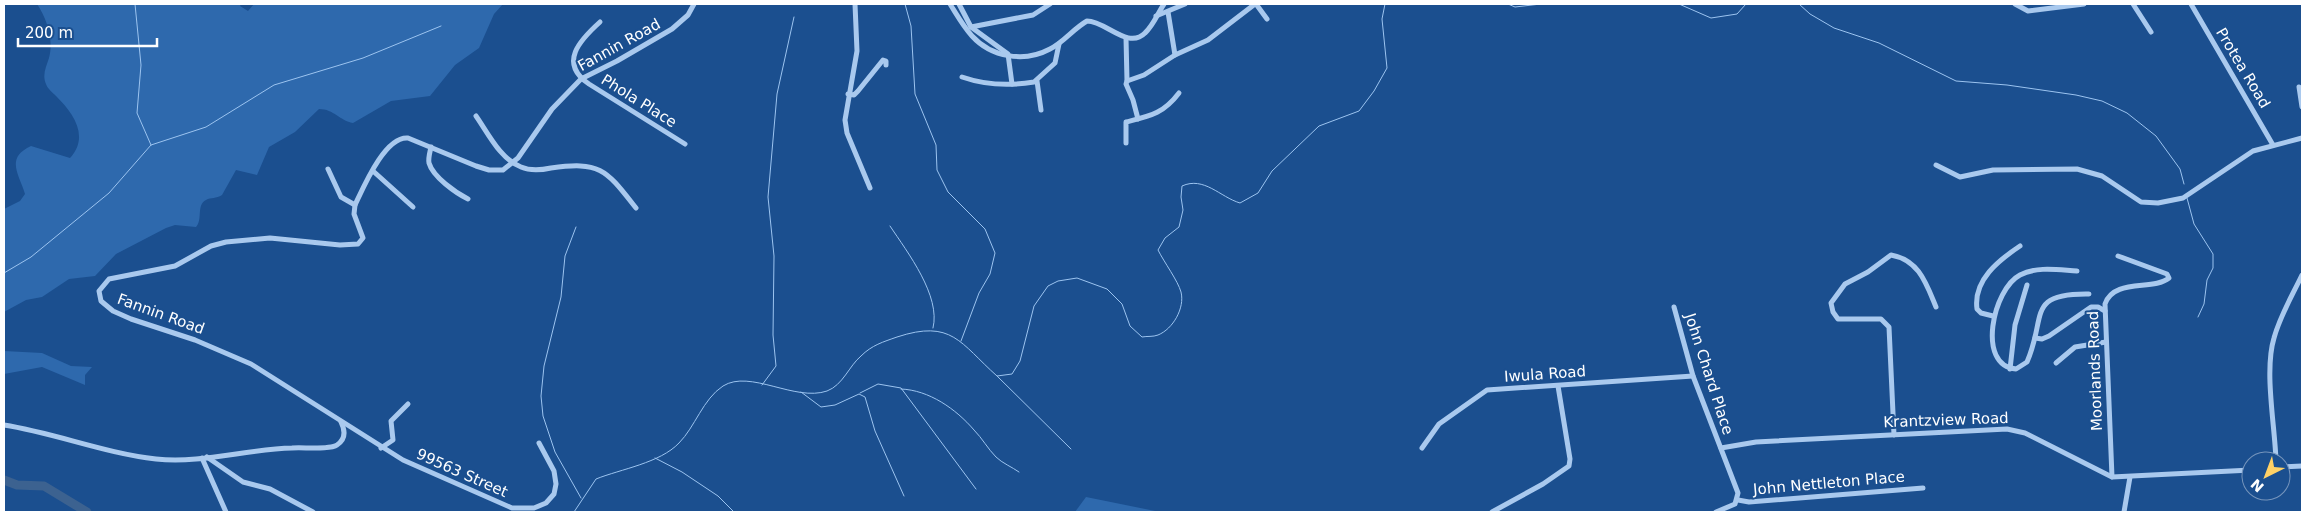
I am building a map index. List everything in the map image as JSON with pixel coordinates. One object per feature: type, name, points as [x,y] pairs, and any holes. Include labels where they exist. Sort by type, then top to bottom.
[{"type":"street","name":"Fannin Road","points":[[514,163],[552,109],[581,79],[617,61],[672,29],[688,15],[694,4]]},
{"type":"street","points":[[855,4],[857,51],[848,94],[846,126],[870,188]]},
{"type":"street","points":[[950,4],[966,29],[977,41],[996,52],[1009,56],[1029,56],[1048,50],[1059,44],[1087,22],[1096,22],[1126,38],[1135,39],[1144,34],[1164,4]]},
{"type":"street","points":[[959,4],[971,27],[1005,50],[1009,56],[1012,84]]},
{"type":"street","points":[[971,27],[1034,15],[1050,4]]},
{"type":"street","points":[[1156,16],[1185,4]]},
{"type":"street","points":[[1126,82],[1144,75],[1175,55],[1208,40],[1256,4],[1267,19]]},
{"type":"street","points":[[2015,4],[2022,10],[2034,11],[2084,4]]},
{"type":"street","points":[[2134,4],[2151,32]]},
{"type":"street","name":"Protea Road","points":[[2191,4],[2273,145]]},
{"type":"street","points":[[1168,12],[1175,55]]},
{"type":"street","points":[[581,79],[574,66],[578,46],[584,36],[600,22]]},
{"type":"street","points":[[1126,38],[1126,82],[1138,119]]},
{"type":"street","points":[[962,77],[977,81],[1012,84],[1036,81],[1058,58],[1059,44]]},
{"type":"street","points":[[848,94],[854,94],[858,91],[883,60],[886,61],[886,66]]},
{"type":"street","name":"Phola Place","points":[[581,79],[685,144]]},
{"type":"street","points":[[1036,81],[1041,110]]},
{"type":"street","points":[[2300,87],[2302,107]]},
{"type":"street","points":[[1126,143],[1126,122],[1168,107],[1179,93]]},
{"type":"street","points":[[476,116],[500,151],[521,168],[588,165],[609,176],[636,208]]},
{"type":"street","points":[[328,169],[341,197],[355,205],[388,146],[398,139],[408,138],[489,170],[502,170],[514,163]]},
{"type":"street","points":[[1936,166],[1960,177],[1993,170],[2077,169],[2102,176],[2141,202],[2158,203],[2183,198],[2246,154],[2302,138]]},
{"type":"street","points":[[431,147],[428,158],[431,167],[451,190],[468,199]]},
{"type":"street","points":[[373,171],[413,207]]},
{"type":"street","name":"Fannin Road","points":[[341,421],[251,364],[195,340],[112,311],[101,301],[99,291],[109,279],[175,266],[219,243],[270,238],[340,245],[358,244],[363,238],[355,219],[355,205]]},
{"type":"street","points":[[1993,316],[1981,313],[1977,309],[1977,297],[1983,280],[1995,263],[2020,246]]},
{"type":"street","points":[[1894,435],[1889,327],[1884,320],[1877,318],[1838,319],[1833,312],[1831,303],[1845,284],[1868,272],[1891,255],[1904,259],[1917,268],[1923,276],[1936,307]]},
{"type":"street","name":"Moorlands Road","points":[[2112,477],[2105,311],[2107,299],[2114,293],[2169,278],[2167,274],[2118,256]]},
{"type":"street","points":[[2077,272],[2054,269],[2021,274],[2005,289],[1993,316],[1996,356],[2002,365],[2010,369],[2020,368],[2027,362],[2045,303],[2059,294],[2089,294]]},
{"type":"street","points":[[2275,451],[2270,374],[2272,350],[2279,324],[2302,275]]},
{"type":"street","points":[[2010,369],[2015,325],[2027,285]]},
{"type":"street","name":"John Chard Place","points":[[1674,307],[1693,376],[1738,493],[1738,500]]},
{"type":"street","points":[[2035,338],[2042,339],[2049,336],[2091,307],[2098,307],[2105,311]]},
{"type":"street","points":[[2056,363],[2075,347],[2106,342]]},
{"type":"street","name":"Iwula Road","points":[[1422,448],[1438,425],[1486,391],[1693,376]]},
{"type":"street","points":[[1492,512],[1543,484],[1569,466],[1570,459],[1558,386]]},
{"type":"street","points":[[381,448],[393,440],[391,421],[408,404]]},
{"type":"street","points":[[4,425],[109,452],[158,459],[204,457],[284,448],[335,447],[345,434],[341,421]]},
{"type":"street","name":"99563 Street","points":[[341,421],[381,448],[403,460],[518,509],[540,506],[554,494],[556,484],[554,471],[539,443]]},
{"type":"street","name":"Krantzview Road","points":[[1721,448],[1751,443],[2012,429],[2025,433],[2112,477],[2241,471]]},
{"type":"street","points":[[204,457],[226,512]]},
{"type":"street","points":[[204,457],[243,482],[270,489],[313,512]]},
{"type":"street","points":[[2124,512],[2130,477]]},
{"type":"street","name":"John Nettleton Place","points":[[1738,500],[1749,502],[1924,488]]},
{"type":"street","points":[[1716,512],[1732,506],[1738,500]]},
{"type":"shaded area","points":[[37,4],[241,4],[240,6],[248,11],[254,4],[503,4],[494,14],[479,48],[455,65],[430,96],[391,101],[353,123],[329,111],[319,109],[295,132],[269,147],[257,175],[236,170],[222,195],[203,202],[196,227],[175,225],[166,228],[116,254],[95,276],[69,279],[42,297],[26,300],[4,312],[4,209],[20,201],[25,194],[17,173],[16,161],[18,156],[31,146],[70,158],[76,150],[79,141],[77,125],[73,117],[49,89],[45,81],[44,77],[51,44],[47,23]]},
{"type":"shaded area","points":[[4,351],[42,353],[71,366],[92,367],[85,375],[85,385],[42,367],[4,374]]},
{"type":"shaded area","points":[[1086,497],[1160,512],[1075,512]]},
{"type":"waterway","points":[[135,4],[141,65],[137,113],[151,145]]},
{"type":"waterway","points":[[905,4],[911,26],[915,94],[936,145],[937,170],[948,192],[985,229],[995,253],[990,274],[979,293],[961,341]]},
{"type":"waterway","points":[[574,512],[596,479],[651,461],[671,450],[685,436],[710,398],[723,386],[734,382],[746,381],[801,392],[827,391],[842,380],[857,360],[874,346],[897,337],[916,332],[931,331],[954,337],[964,344],[997,376],[1012,374],[1020,361],[1034,306],[1048,286],[1058,281],[1077,278],[1107,289],[1122,304],[1130,326],[1142,337],[1156,336],[1163,332],[1177,317],[1182,298],[1177,282],[1158,250],[1165,238],[1179,227],[1183,210],[1182,186],[1190,184],[1205,185],[1240,203],[1258,193],[1272,171],[1319,126],[1359,111],[1374,91],[1387,68],[1382,19],[1385,4]]},
{"type":"waterway","points":[[1508,4],[1515,7],[1541,4]]},
{"type":"waterway","points":[[1679,4],[1711,18],[1737,14],[1746,4]]},
{"type":"waterway","points":[[1799,4],[1810,14],[1834,28],[1879,43],[1956,81],[2007,85],[2076,95],[2102,101],[2127,113],[2156,136],[2180,169],[2184,184]]},
{"type":"waterway","points":[[762,385],[776,366],[773,335],[774,256],[768,197],[777,94],[794,17]]},
{"type":"waterway","points":[[4,273],[31,257],[109,193],[151,145],[206,127],[274,85],[363,58],[441,26]]},
{"type":"waterway","points":[[2187,198],[2194,224],[2213,254],[2213,268],[2207,280],[2204,304],[2198,317]]},
{"type":"waterway","points":[[890,226],[914,262],[928,289],[934,316],[933,328]]},
{"type":"waterway","points":[[576,227],[565,256],[561,297],[544,366],[541,396],[543,416],[555,452],[581,498]]},
{"type":"waterway","points":[[997,376],[1071,449]]},
{"type":"waterway","points":[[860,393],[878,384],[901,388],[976,489]]},
{"type":"waterway","points":[[901,389],[922,393],[950,408],[967,422],[996,457],[1019,472]]},
{"type":"waterway","points":[[801,392],[821,407],[835,405],[859,394],[865,397],[875,431],[904,496]]},
{"type":"waterway","points":[[655,458],[682,472],[718,496],[734,512]]},
{"type":"waterway","points":[[4,480],[17,485],[44,486],[87,512]]}]
